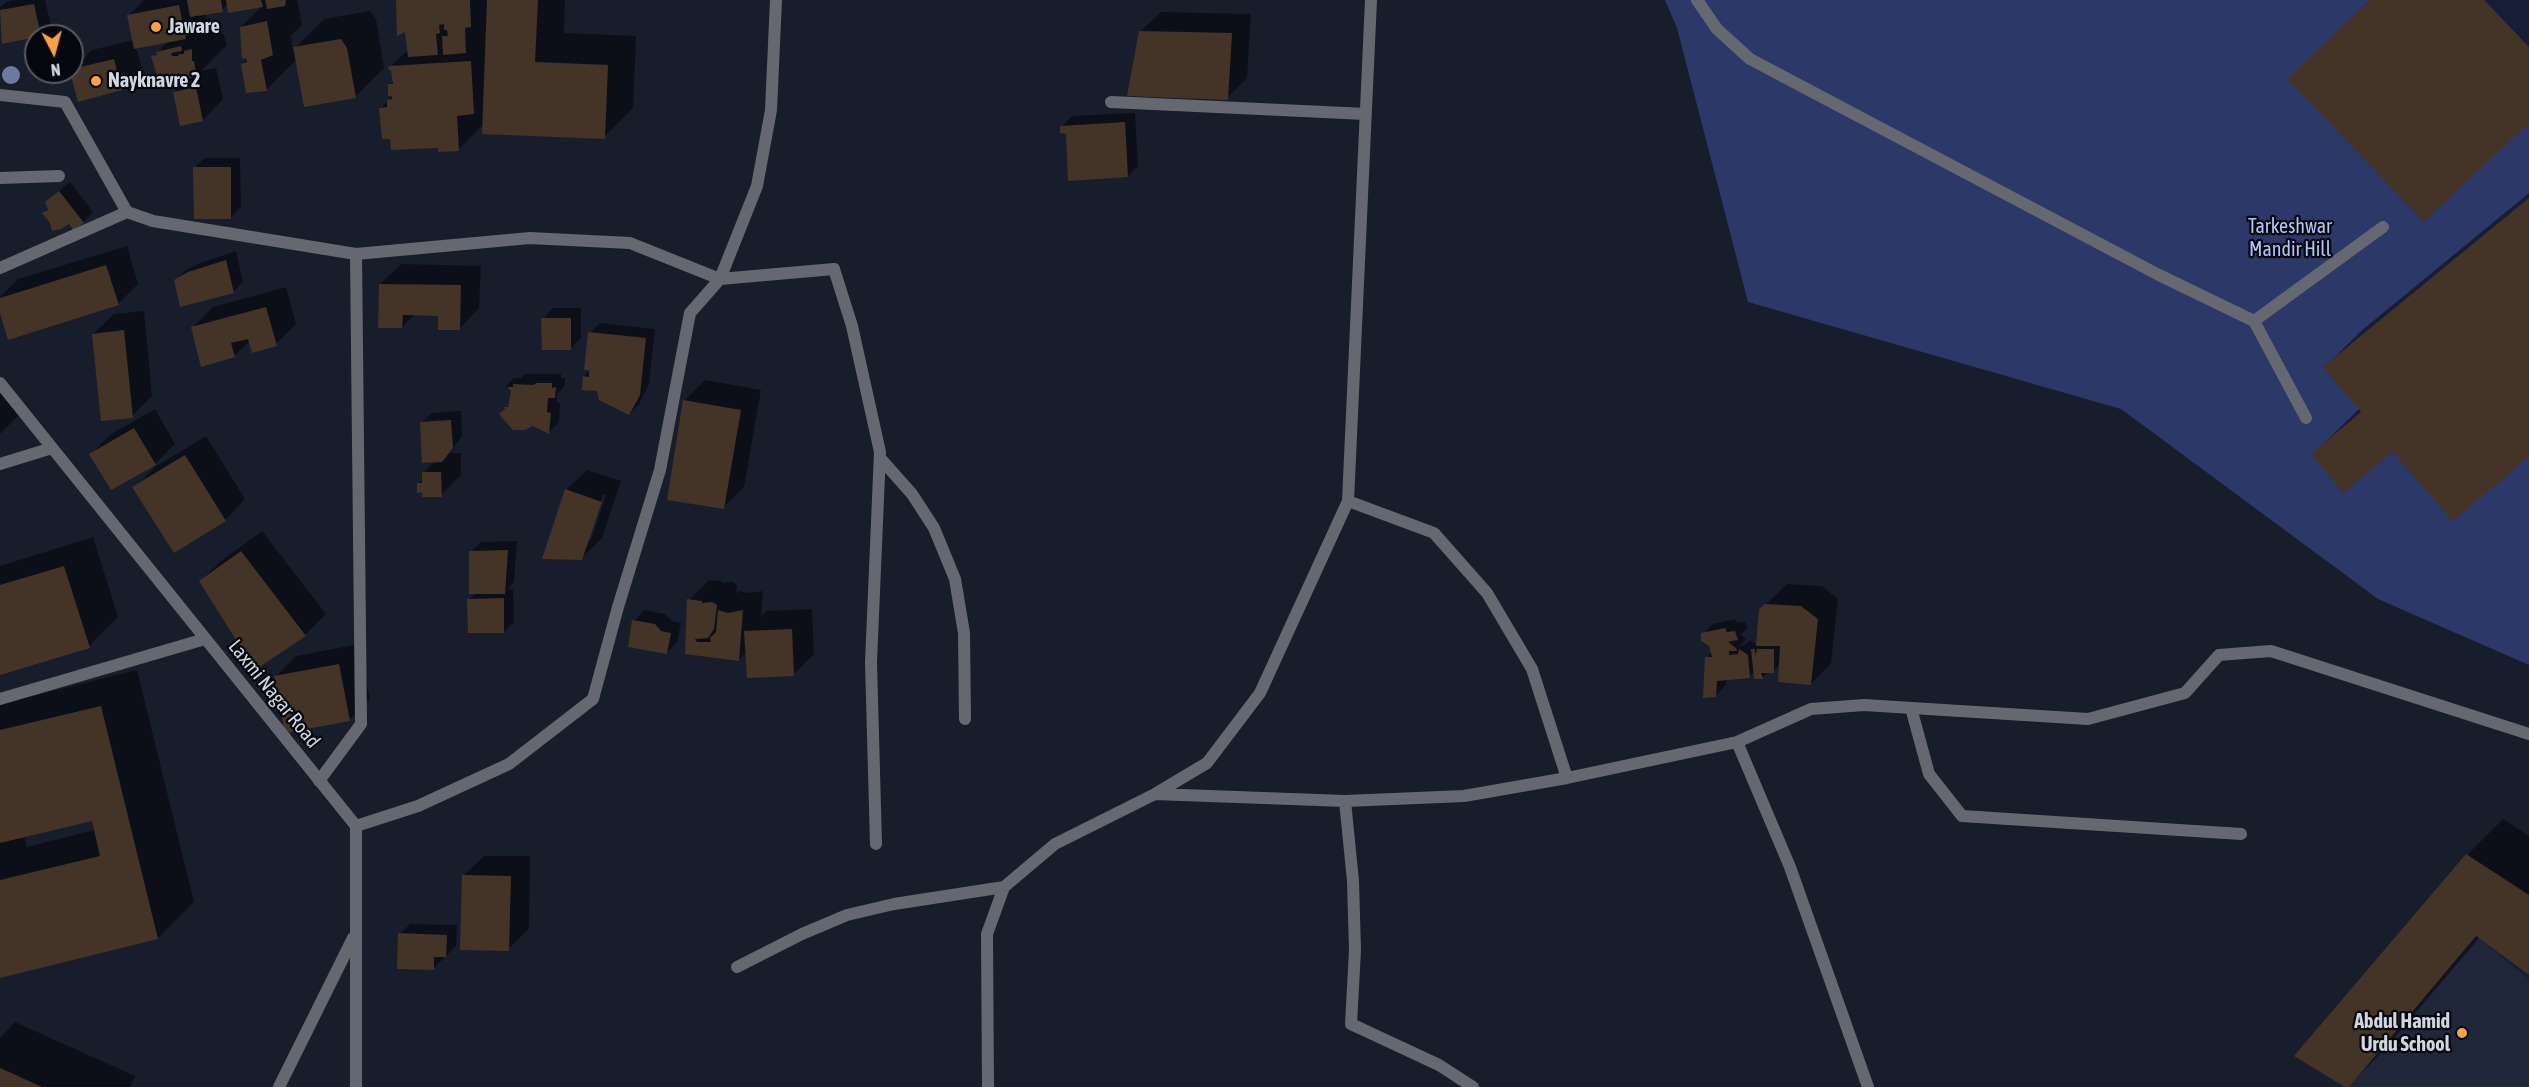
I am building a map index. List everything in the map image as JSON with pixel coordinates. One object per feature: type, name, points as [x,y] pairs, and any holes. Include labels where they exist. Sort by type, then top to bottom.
[{"type":"street","points":[[356,1087],[354,934],[356,826],[418,806],[509,764],[593,699],[618,607],[660,470],[690,313],[720,279],[757,186],[771,110],[776,0]]},
{"type":"street","points":[[987,1087],[987,934],[1004,887],[1055,844],[1155,794],[1207,763],[1260,693],[1348,501],[1371,0]]},
{"type":"street","points":[[1697,0],[1717,29],[1750,58],[2157,274],[2254,321],[2306,418]]},
{"type":"street","points":[[0,95],[66,102],[127,212],[153,221],[356,254],[530,238],[630,243],[720,279],[834,269],[852,326],[880,458],[871,662],[876,844]]},
{"type":"street","points":[[1111,102],[1366,114]]},
{"type":"street","points":[[0,178],[59,176]]},
{"type":"street","points":[[0,268],[127,212]]},
{"type":"street","points":[[2254,321],[2383,227]]},
{"type":"street","points":[[319,781],[361,724],[356,254]]},
{"type":"street","name":"Laxmi Nagar Road","points":[[0,383],[356,826]]},
{"type":"street","points":[[0,464],[52,448]]},
{"type":"street","points":[[880,458],[912,494],[934,528],[955,579],[964,633],[965,719]]},
{"type":"street","points":[[1348,501],[1434,533],[1487,593],[1532,669],[1567,778]]},
{"type":"street","points":[[0,699],[205,639]]},
{"type":"street","points":[[1155,794],[1345,801],[1464,796],[1567,778],[1737,742],[1811,709],[1864,705],[2088,719],[2185,693],[2219,655],[2271,651],[2529,734]]},
{"type":"street","points":[[1911,708],[1929,774],[1962,816],[2241,834]]},
{"type":"street","points":[[1737,742],[1790,867],[1868,1087]]},
{"type":"street","points":[[1345,801],[1353,881],[1355,950],[1351,1024],[1438,1065],[1473,1087]]},
{"type":"street","points":[[737,967],[802,934],[847,915],[894,904],[1004,887]]},
{"type":"street","points":[[279,1087],[354,934]]},
{"type":"shaded area","name":"Abdul Hamid Urdu School","points":[[2476,936],[2529,979],[2529,1087],[2349,1087]]},
{"type":"green space","name":"Tarkeshwar Mandir Hill","points":[[1665,0],[2529,0],[2529,665],[2378,599],[2121,409],[1748,302],[1677,28]]},
{"type":"building","points":[[187,0],[221,0],[223,12],[190,17]]},
{"type":"building","points":[[226,0],[261,0],[263,7],[228,13]]},
{"type":"building","points":[[265,0],[286,0],[285,6],[267,9]]},
{"type":"building","points":[[396,0],[470,0],[471,27],[465,28],[466,53],[443,55],[442,36],[448,36],[447,30],[444,30],[444,24],[439,25],[440,33],[436,34],[438,55],[408,57],[405,32],[397,36]]},
{"type":"building","points":[[487,0],[538,0],[535,62],[608,65],[605,139],[482,134]]},
{"type":"building","points":[[2370,0],[2484,0],[2529,47],[2529,123],[2424,222],[2287,79]]},
{"type":"building","points":[[34,4],[38,24],[24,24],[24,39],[2,44],[0,10]]},
{"type":"building","name":"Jaware","points":[[179,5],[186,39],[134,49],[127,15]]},
{"type":"building","points":[[267,21],[273,55],[261,60],[267,91],[246,93],[241,64],[247,62],[246,58],[242,59],[240,27]]},
{"type":"building","points":[[1139,31],[1232,33],[1228,100],[1127,96]]},
{"type":"building","points":[[341,39],[347,48],[356,98],[304,107],[293,47]]},
{"type":"building","points":[[181,46],[182,51],[171,53],[172,56],[179,56],[178,54],[184,54],[184,51],[192,49],[192,61],[199,75],[161,89],[151,56],[157,55],[156,52]]},
{"type":"building","name":"Nayknavre 2","points":[[114,59],[122,90],[78,102],[73,84],[84,84],[84,66]]},
{"type":"building","points":[[471,61],[474,114],[457,116],[459,151],[438,152],[438,148],[391,150],[390,139],[382,139],[379,108],[387,107],[387,100],[392,99],[392,96],[388,96],[388,84],[393,84],[391,70],[388,70],[389,66]]},
{"type":"building","points":[[196,87],[203,121],[180,126],[173,92]]},
{"type":"building","points":[[1125,122],[1128,177],[1068,181],[1066,134],[1060,133],[1060,126]]},
{"type":"building","points":[[193,167],[231,167],[231,219],[194,219]]},
{"type":"building","points":[[59,191],[84,223],[73,230],[69,224],[52,231],[50,223],[42,213],[48,210],[45,202]]},
{"type":"building","points":[[2529,198],[2529,457],[2452,521],[2393,452],[2343,493],[2311,454],[2361,412],[2323,367]]},
{"type":"building","points":[[226,260],[234,293],[180,307],[174,280],[188,272]]},
{"type":"building","points":[[106,265],[119,305],[8,340],[0,313],[0,298]]},
{"type":"building","points":[[379,284],[461,285],[460,330],[438,330],[438,316],[403,315],[402,328],[378,328]]},
{"type":"building","points":[[266,307],[277,346],[252,353],[248,339],[231,343],[235,357],[201,367],[191,327]]},
{"type":"building","points":[[541,318],[571,318],[571,350],[542,350]]},
{"type":"building","points":[[124,330],[133,418],[101,421],[92,334]]},
{"type":"building","points":[[588,332],[646,338],[640,395],[629,415],[599,400],[597,391],[582,390],[583,376],[589,377],[589,370],[584,370]]},
{"type":"building","points":[[552,383],[552,388],[556,387],[555,398],[548,398],[547,412],[551,413],[549,434],[533,426],[525,430],[513,430],[499,414],[505,409],[504,407],[508,407],[511,391],[507,387],[513,387],[513,384],[534,385]]},
{"type":"building","points":[[683,400],[741,410],[724,509],[667,500]]},
{"type":"building","points":[[451,420],[453,448],[442,462],[422,463],[420,422]]},
{"type":"building","points":[[134,428],[156,465],[111,490],[89,454]]},
{"type":"building","points":[[185,455],[226,521],[174,553],[132,487]]},
{"type":"building","points":[[422,472],[441,472],[442,497],[422,497],[422,492],[417,493],[417,483],[422,483]]},
{"type":"building","points":[[565,489],[602,502],[582,560],[542,559]]},
{"type":"building","points":[[508,550],[505,594],[469,594],[469,551]]},
{"type":"building","points":[[241,551],[306,636],[255,670],[199,581]]},
{"type":"building","points":[[64,566],[90,648],[0,675],[0,585]]},
{"type":"building","points":[[504,598],[504,633],[468,633],[467,599]]},
{"type":"building","points":[[687,599],[702,601],[702,603],[712,602],[717,605],[714,629],[708,638],[695,639],[697,642],[711,642],[710,638],[716,632],[718,610],[728,613],[743,610],[739,661],[685,654]]},
{"type":"building","points":[[1765,604],[1801,606],[1818,619],[1811,685],[1778,682],[1780,646],[1756,646],[1759,609]]},
{"type":"building","points":[[632,620],[655,624],[661,631],[671,633],[667,654],[628,647]]},
{"type":"building","points":[[1725,628],[1727,632],[1735,631],[1738,640],[1728,642],[1737,651],[1729,651],[1729,655],[1738,654],[1739,649],[1748,655],[1750,678],[1717,681],[1716,697],[1703,698],[1705,657],[1712,657],[1709,646],[1701,641],[1701,633]]},
{"type":"building","points":[[792,629],[794,676],[747,678],[744,631]]},
{"type":"building","points":[[1751,649],[1755,649],[1755,656],[1757,649],[1774,649],[1774,673],[1761,673],[1763,679],[1754,679]]},
{"type":"building","points":[[339,664],[350,721],[285,733],[274,676]]},
{"type":"building","points":[[101,706],[158,939],[0,978],[0,880],[100,856],[92,821],[0,843],[0,730]]},
{"type":"building","name":"Abdul Hamid Urdu School","points":[[2466,854],[2529,895],[2529,975],[2476,936],[2349,1087],[2345,1087],[2294,1056]]},
{"type":"building","points":[[462,875],[511,876],[509,951],[460,950]]},
{"type":"building","points":[[398,933],[447,935],[446,957],[434,957],[434,970],[397,969]]},
{"type":"building","points":[[0,1068],[42,1087],[0,1087]]},
{"type":"place","name":"Jaware","points":[[156,27]]},
{"type":"place","name":"Nayknavre 2","points":[[96,81]]},
{"type":"place","name":"Abdul Hamid Urdu School","points":[[2462,1033]]}]
